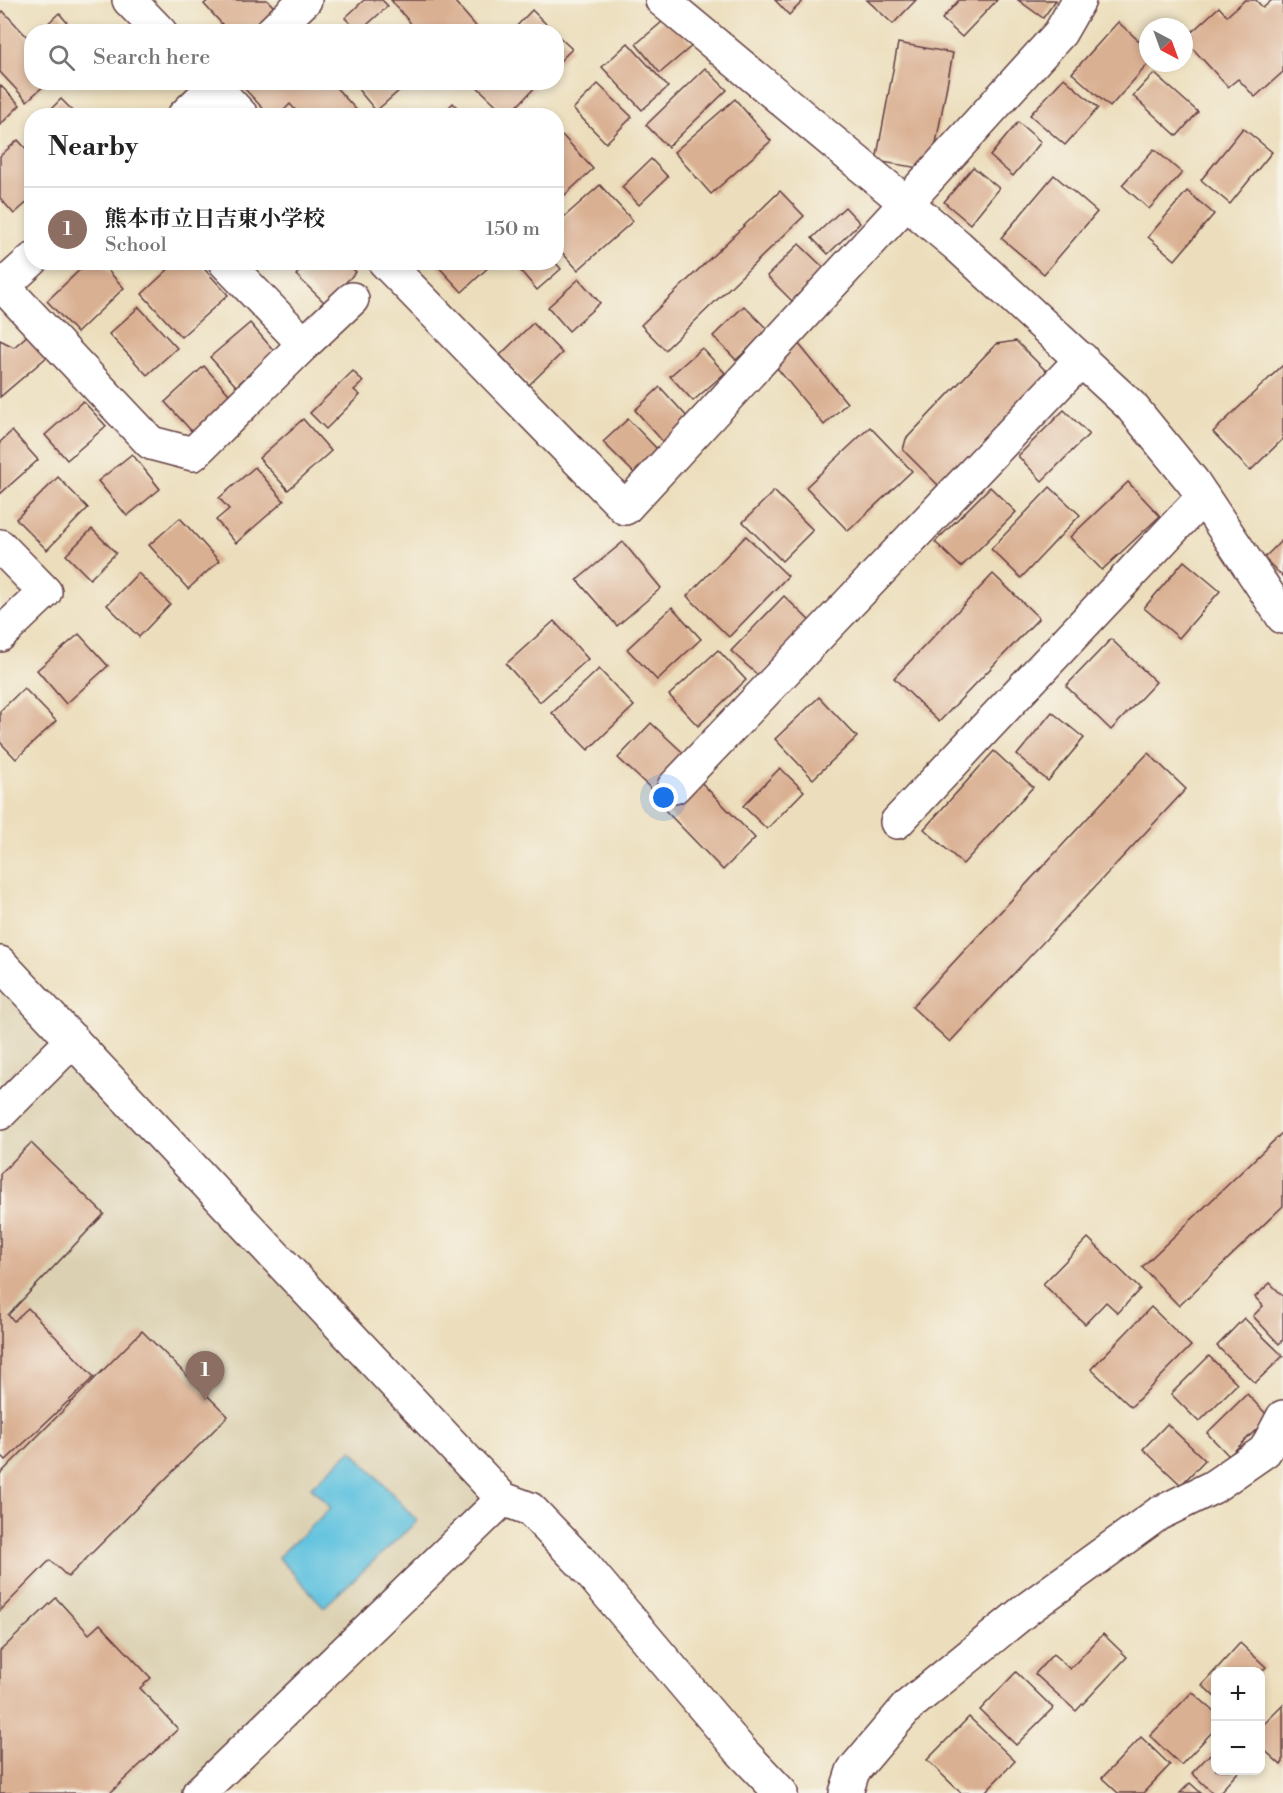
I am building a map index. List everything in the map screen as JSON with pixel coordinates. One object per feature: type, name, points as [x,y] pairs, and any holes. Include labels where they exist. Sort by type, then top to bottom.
[{"type":"street","points":[[129,0],[152,24]]},
{"type":"street","points":[[280,24],[305,0]]},
{"type":"street","points":[[393,270],[625,508],[1060,33],[1079,0]]},
{"type":"street","points":[[670,2],[958,246],[1131,406],[1203,497],[1283,617]]},
{"type":"street","points":[[192,108],[208,90]]},
{"type":"street","points":[[219,90],[235,108]]},
{"type":"street","points":[[24,267],[2,288],[151,443],[193,454],[352,299]]},
{"type":"street","points":[[233,270],[304,344]]},
{"type":"street","points":[[674,787],[1082,359]]},
{"type":"street","points":[[897,822],[1203,497]]},
{"type":"street","points":[[0,546],[45,592],[0,635]]},
{"type":"street","points":[[0,963],[503,1499],[530,1509],[583,1564],[741,1751],[781,1793]]},
{"type":"street","points":[[0,1113],[73,1041]]},
{"type":"street","points":[[846,1793],[853,1771],[908,1706],[1027,1609],[1158,1514],[1213,1487],[1265,1450],[1283,1417]]},
{"type":"street","points":[[1248,1462],[1283,1463]]},
{"type":"street","points":[[198,1793],[503,1499]]},
{"type":"shaded area","points":[[0,963],[503,1499],[199,1793],[0,1793]]},
{"type":"water","points":[[352,1450],[417,1521],[324,1607],[278,1557],[331,1508],[311,1487]]},
{"type":"building","points":[[209,0],[267,0],[279,12],[266,24],[222,24],[204,4]]},
{"type":"building","points":[[364,0],[382,0],[388,6],[368,24],[351,24],[345,18]]},
{"type":"building","points":[[391,0],[457,0],[455,2],[474,24],[411,24]]},
{"type":"building","points":[[775,0],[804,0],[789,15]]},
{"type":"building","points":[[867,0],[916,0],[893,24]]},
{"type":"building","points":[[959,0],[997,0],[962,37],[942,19]]},
{"type":"building","points":[[1018,0],[1056,0],[1043,18]]},
{"type":"building","points":[[1245,0],[1256,0],[1263,8],[1272,0],[1283,0],[1283,72],[1255,97],[1238,79],[1228,87],[1193,49],[1193,31],[1219,7],[1227,16]]},
{"type":"building","points":[[532,10],[546,24],[519,24]]},
{"type":"building","points":[[3,11],[24,34],[24,90],[39,90],[27,101],[0,72],[0,14]]},
{"type":"building","points":[[59,13],[68,24],[47,24]]},
{"type":"building","points":[[669,16],[693,45],[660,73],[636,44]]},
{"type":"building","points":[[1118,22],[1139,41],[1139,72],[1141,72],[1110,107],[1072,73]]},
{"type":"building","points":[[564,42],[572,49],[564,57]]},
{"type":"building","points":[[628,43],[668,87],[642,110],[602,67]]},
{"type":"building","points":[[898,43],[953,53],[931,170],[876,161]]},
{"type":"building","points":[[705,68],[727,90],[668,147],[646,125]]},
{"type":"building","points":[[1154,73],[1198,112],[1177,136],[1133,96]]},
{"type":"building","points":[[1064,78],[1098,108],[1065,145],[1030,115]]},
{"type":"building","points":[[598,84],[632,117],[606,143],[573,109]]},
{"type":"building","points":[[0,85],[20,105],[0,125]]},
{"type":"building","points":[[246,90],[338,90],[355,108],[294,108],[290,104],[286,108],[263,108]]},
{"type":"building","points":[[359,90],[400,90],[379,108],[374,108]]},
{"type":"building","points":[[480,90],[532,90],[516,108],[500,108]]},
{"type":"building","points":[[61,99],[70,108],[52,108]]},
{"type":"building","points":[[735,99],[771,141],[711,194],[674,152]]},
{"type":"building","points":[[453,103],[458,108],[448,108]]},
{"type":"building","points":[[1018,122],[1041,142],[1013,176],[990,156]]},
{"type":"building","points":[[1243,128],[1272,152],[1230,204],[1201,180]]},
{"type":"building","points":[[564,137],[593,169],[564,196]]},
{"type":"building","points":[[18,140],[24,146],[24,205],[14,214],[0,198],[0,156]]},
{"type":"building","points":[[1154,149],[1182,173],[1149,209],[1122,185]]},
{"type":"building","points":[[651,159],[668,177],[639,205],[622,187]]},
{"type":"building","points":[[973,167],[999,188],[970,224],[944,202]]},
{"type":"building","points":[[1054,175],[1097,212],[1044,274],[1001,238]]},
{"type":"building","points":[[600,185],[633,221],[578,270],[564,255],[564,217]]},
{"type":"building","points":[[780,191],[804,216],[665,350],[641,325]]},
{"type":"building","points":[[1187,191],[1214,214],[1175,260],[1148,237]]},
{"type":"building","points":[[845,207],[860,223],[828,254],[812,238]]},
{"type":"building","points":[[799,244],[824,268],[792,301],[767,276]]},
{"type":"building","points":[[80,270],[107,270],[124,288],[77,333],[47,301]]},
{"type":"building","points":[[168,270],[205,270],[228,295],[181,337],[142,294]]},
{"type":"building","points":[[301,270],[354,270],[356,272],[325,303],[296,275]]},
{"type":"building","points":[[441,270],[485,270],[462,292]]},
{"type":"building","points":[[520,270],[560,270],[537,290]]},
{"type":"building","points":[[579,279],[600,303],[569,331],[548,307]]},
{"type":"building","points":[[744,306],[768,330],[736,360],[713,336]]},
{"type":"building","points":[[139,307],[177,348],[147,375],[109,334]]},
{"type":"building","points":[[250,323],[275,352],[236,386],[210,357]]},
{"type":"building","points":[[533,323],[562,353],[529,385],[500,355]]},
{"type":"building","points":[[29,334],[48,356],[0,397],[0,340],[14,347]]},
{"type":"building","points":[[1016,341],[1052,377],[940,487],[903,450],[906,439],[996,344]]},
{"type":"building","points":[[798,343],[847,403],[824,425],[772,362]]},
{"type":"building","points":[[702,348],[725,373],[693,401],[670,376]]},
{"type":"building","points":[[1283,365],[1283,439],[1250,471],[1213,432]]},
{"type":"building","points":[[204,366],[236,402],[197,437],[165,402]]},
{"type":"building","points":[[353,371],[363,382],[354,390],[360,395],[326,429],[310,413]]},
{"type":"building","points":[[660,387],[690,420],[665,444],[635,410]]},
{"type":"building","points":[[83,401],[106,426],[67,460],[45,435]]},
{"type":"building","points":[[1064,410],[1089,434],[1042,481],[1018,456]]},
{"type":"building","points":[[303,419],[331,451],[288,490],[259,458]]},
{"type":"building","points":[[628,419],[659,451],[635,474],[603,442]]},
{"type":"building","points":[[870,427],[912,471],[848,531],[806,487]]},
{"type":"building","points":[[12,431],[38,460],[0,494],[0,442]]},
{"type":"building","points":[[132,454],[160,489],[127,516],[98,481]]},
{"type":"building","points":[[255,467],[284,501],[236,543],[216,520],[229,509],[219,498]]},
{"type":"building","points":[[58,477],[88,508],[47,550],[16,519]]},
{"type":"building","points":[[1128,482],[1160,516],[1102,570],[1070,537]]},
{"type":"building","points":[[990,487],[1016,512],[961,567],[935,542]]},
{"type":"building","points":[[1050,487],[1080,515],[1021,578],[991,549]]},
{"type":"building","points":[[774,491],[813,530],[782,561],[743,522]]},
{"type":"building","points":[[180,518],[219,561],[188,589],[149,545]]},
{"type":"building","points":[[92,529],[116,553],[90,579],[66,555]]},
{"type":"building","points":[[746,536],[788,576],[729,637],[687,596]]},
{"type":"building","points":[[1283,539],[1283,577],[1264,558]]},
{"type":"building","points":[[623,542],[661,588],[617,626],[577,580]]},
{"type":"building","points":[[1184,561],[1220,591],[1179,638],[1144,608]]},
{"type":"building","points":[[138,573],[170,604],[139,637],[107,605]]},
{"type":"building","points":[[993,574],[1039,618],[939,722],[894,678]]},
{"type":"building","points":[[784,596],[813,624],[761,678],[731,651]]},
{"type":"building","points":[[672,607],[701,639],[657,680],[627,649]]},
{"type":"building","points":[[554,621],[588,659],[540,702],[506,664]]},
{"type":"building","points":[[79,634],[108,666],[66,704],[37,670]]},
{"type":"building","points":[[1111,639],[1156,682],[1111,730],[1066,686]]},
{"type":"building","points":[[718,650],[746,680],[698,726],[669,695]]},
{"type":"building","points":[[599,669],[634,706],[588,750],[552,713]]},
{"type":"building","points":[[24,688],[56,721],[16,759],[0,742],[0,711]]},
{"type":"building","points":[[819,697],[857,737],[813,779],[775,739]]},
{"type":"building","points":[[1052,712],[1084,738],[1048,781],[1017,755]]},
{"type":"building","points":[[651,723],[692,761],[659,796],[618,758]]},
{"type":"building","points":[[994,751],[1033,787],[963,864],[924,829]]},
{"type":"building","points":[[1148,753],[1186,789],[950,1042],[912,1007]]},
{"type":"building","points":[[780,768],[804,791],[767,829],[743,806]]},
{"type":"building","points":[[696,777],[755,838],[723,870],[664,809]]},
{"type":"building","points":[[1283,1132],[1283,1206],[1179,1306],[1142,1267]]},
{"type":"building","points":[[31,1143],[104,1214],[8,1315],[14,1321],[28,1308],[94,1377],[6,1460],[0,1454],[0,1174]]},
{"type":"building","points":[[1088,1238],[1140,1289],[1118,1313],[1106,1302],[1085,1324],[1043,1284]]},
{"type":"building","points":[[1270,1283],[1283,1296],[1283,1340],[1279,1344],[1253,1316],[1263,1306],[1255,1297]]},
{"type":"building","points":[[1151,1307],[1191,1346],[1131,1407],[1091,1369]]},
{"type":"building","points":[[1244,1318],[1283,1356],[1255,1383],[1217,1346]]},
{"type":"building","points":[[142,1331],[228,1416],[68,1577],[50,1560],[0,1611],[0,1474]]},
{"type":"building","points":[[1209,1356],[1237,1384],[1199,1422],[1171,1394]]},
{"type":"building","points":[[1247,1394],[1269,1417],[1229,1456],[1207,1433]]},
{"type":"building","points":[[1167,1424],[1205,1460],[1181,1485],[1143,1449]]},
{"type":"building","points":[[56,1598],[89,1634],[100,1624],[151,1678],[140,1688],[178,1729],[110,1793],[0,1793],[0,1651]]},
{"type":"building","points":[[1103,1634],[1127,1657],[1076,1711],[1035,1674],[1053,1654],[1070,1669]]},
{"type":"building","points":[[1240,1643],[1266,1667],[1265,1668],[1218,1667]]},
{"type":"building","points":[[1016,1672],[1053,1708],[1016,1745],[980,1710]]},
{"type":"building","points":[[1211,1675],[1211,1693],[1202,1685]]},
{"type":"building","points":[[1192,1692],[1211,1709],[1211,1733],[1181,1765],[1150,1736]]},
{"type":"building","points":[[1283,1705],[1283,1762],[1281,1765],[1265,1751],[1265,1723]]},
{"type":"building","points":[[969,1717],[1015,1761],[984,1793],[961,1793],[927,1760]]},
{"type":"building","points":[[1141,1737],[1170,1765],[1143,1793],[1118,1793],[1102,1778]]},
{"type":"building","points":[[1211,1753],[1211,1775],[1235,1775],[1219,1793],[1213,1793],[1192,1773]]},
{"type":"building","points":[[1190,1783],[1201,1793],[1180,1793]]},
{"type":"place","name":"熊本市立日吉東小学校","points":[[205,1401]]}]
